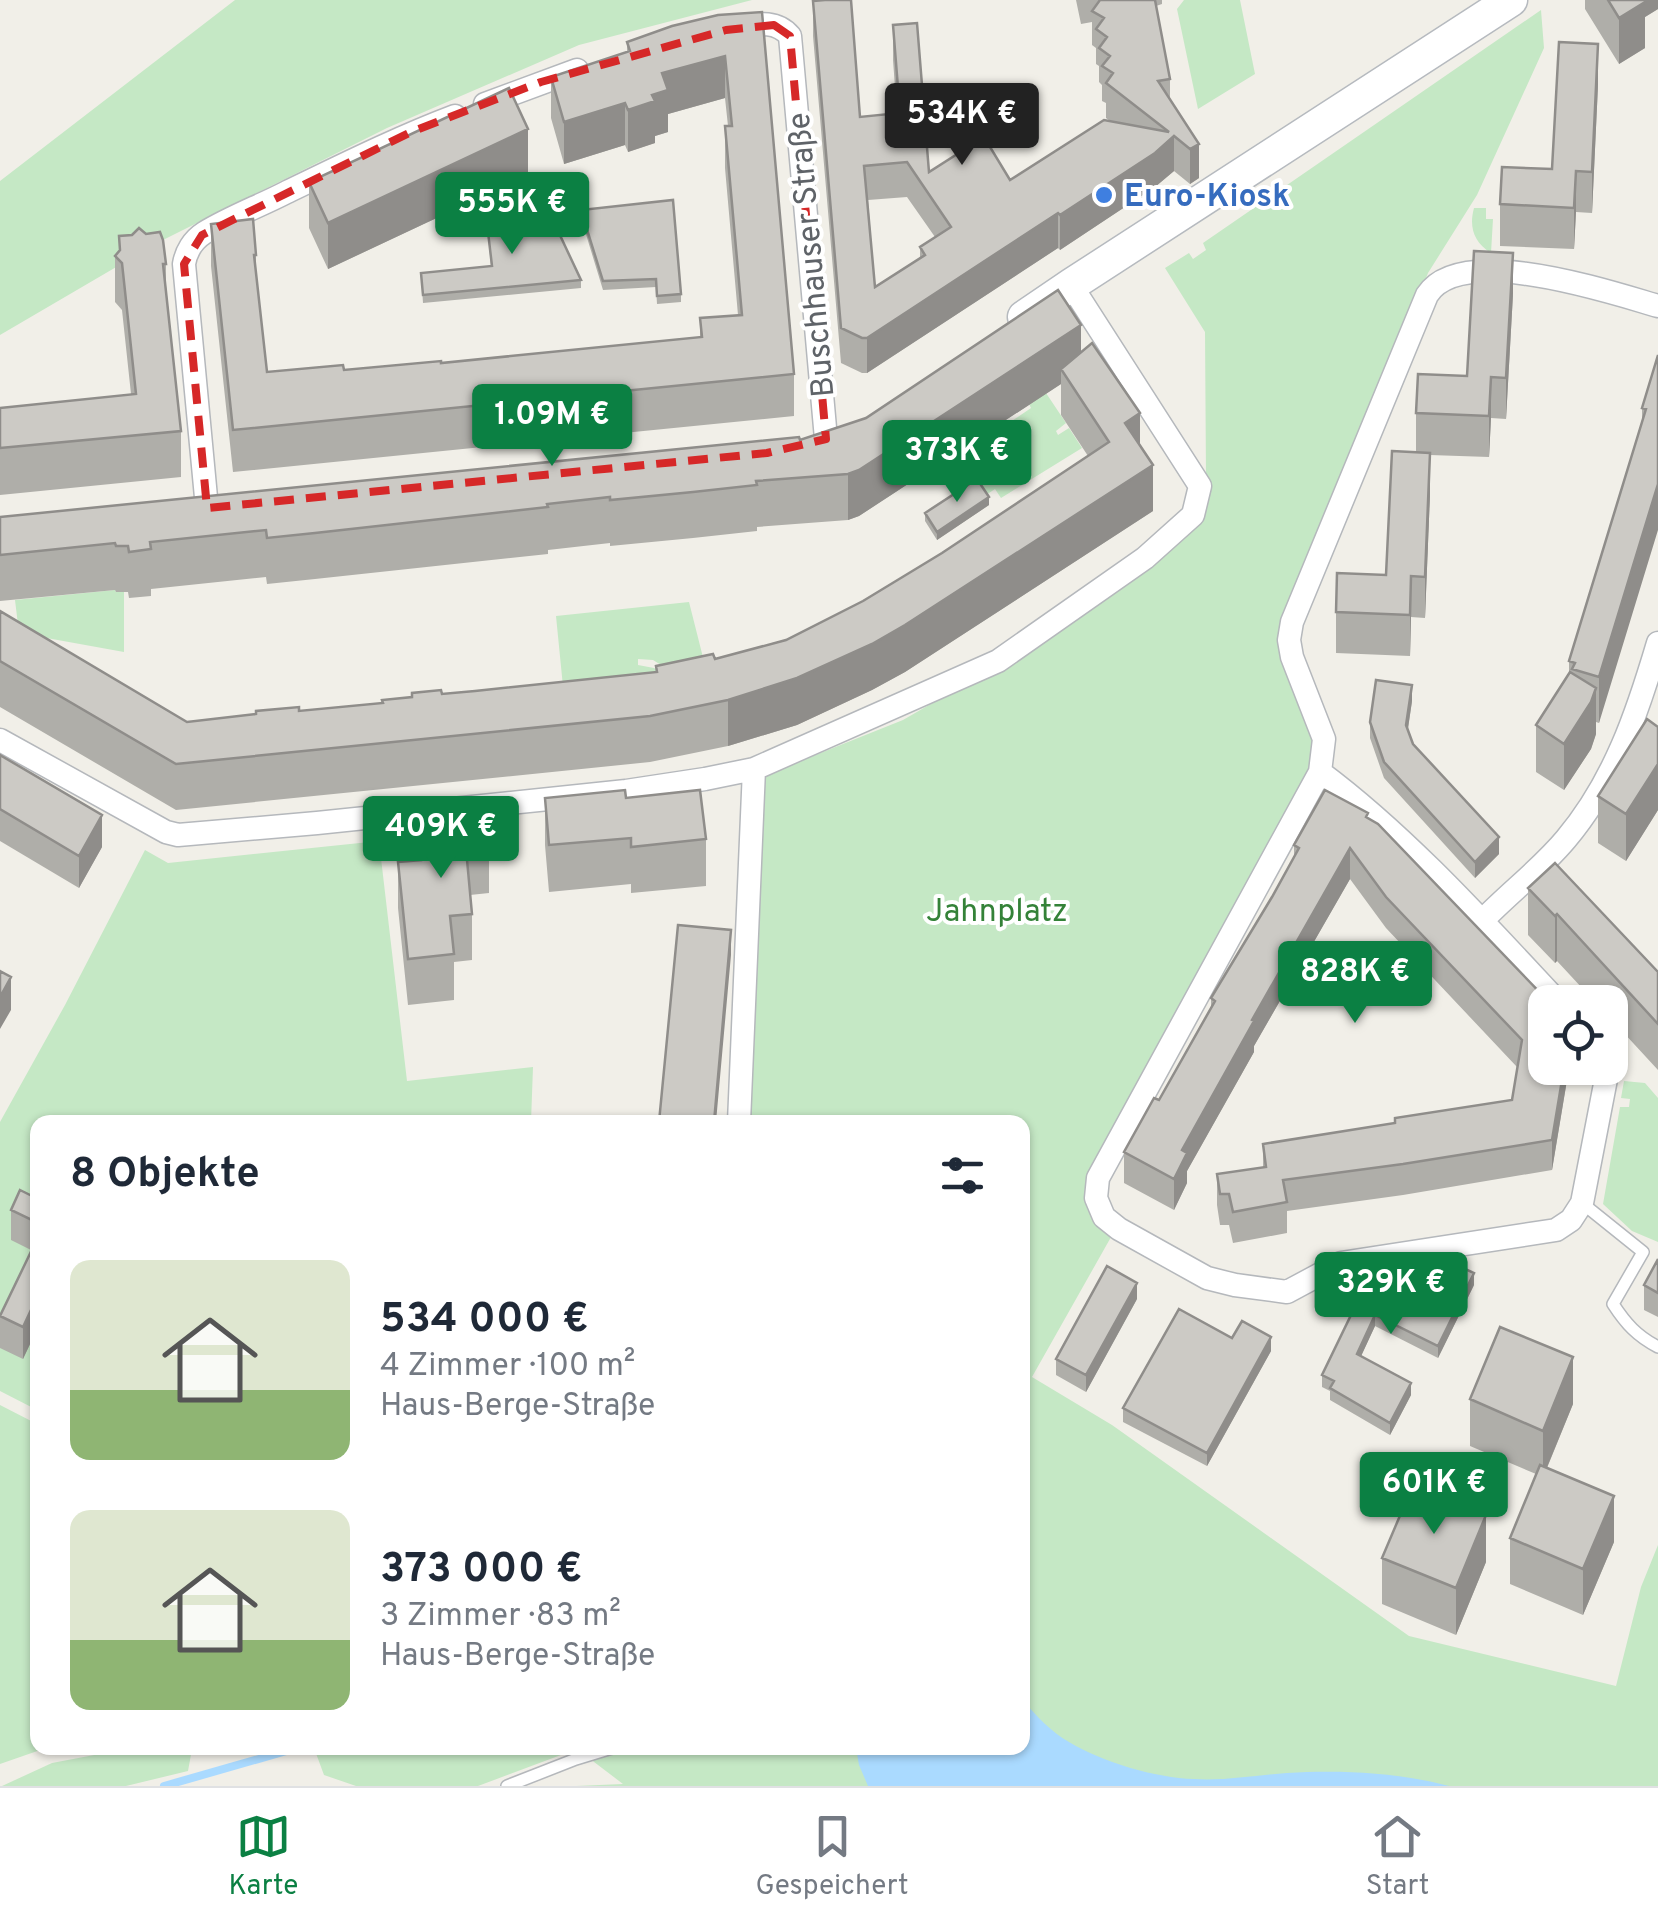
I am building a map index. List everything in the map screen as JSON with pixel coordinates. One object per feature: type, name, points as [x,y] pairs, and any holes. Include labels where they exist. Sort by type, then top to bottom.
[{"type":"main road","points":[[1006,330],[1511,0]]},
{"type":"street","name":"Buschhauser Straße","points":[[711,33],[760,24],[774,25],[790,36],[826,438]]},
{"type":"street","points":[[205,508],[184,264],[192,245],[202,234],[412,132],[605,61]]},
{"type":"street","points":[[1605,1085],[1582,1203],[1571,1220],[1556,1230],[1341,1263],[1287,1292],[1207,1278],[1119,1229],[1104,1217],[1096,1198],[1098,1178],[1320,772],[1324,739],[1292,657],[1292,622],[1427,295],[1434,284],[1471,273],[1536,275],[1658,306]]},
{"type":"street","points":[[0,740],[166,832],[178,835],[626,791],[754,768],[998,661],[1145,558],[1194,515],[1200,486],[1070,285]]},
{"type":"street","points":[[1482,921],[1565,840],[1594,801],[1629,733],[1658,643]]},
{"type":"street","points":[[739,1115],[754,768]]},
{"type":"street","points":[[1320,772],[1358,800],[1542,985]]},
{"type":"lane","points":[[1582,1203],[1643,1252],[1613,1304],[1640,1338],[1658,1347]]},
{"type":"lane","points":[[507,1786],[589,1755]]},
{"type":"highlighted area","points":[[774,25],[790,36],[826,439],[767,453],[207,508],[184,264],[202,235],[411,132],[541,82],[726,30]]},
{"type":"green space","points":[[235,0],[752,0],[579,45],[387,128],[159,242],[0,335],[0,181]]},
{"type":"green space","points":[[1184,0],[1240,0],[1255,74],[1198,109],[1177,9]]},
{"type":"green space","name":"Jahnplatz","points":[[1541,10],[1544,48],[1477,195],[1428,273],[1288,621],[1320,741],[1316,771],[1095,1177],[1115,1230],[1032,1377],[1112,1425],[1409,1636],[1616,1686],[1641,1587],[1658,1545],[1658,1786],[576,1786],[623,1784],[585,1755],[1030,1755],[1030,1115],[743,1115],[758,778],[903,720],[1000,664],[1144,565],[1206,477],[1205,332],[1165,268],[1189,253],[1193,259],[1206,250],[1203,243]]},
{"type":"green space","points":[[1474,208],[1486,208],[1486,219],[1493,219],[1491,253],[1474,233]]},
{"type":"green space","points":[[1046,393],[1066,423],[1056,431],[1058,435],[1069,428],[1082,448],[1001,498],[995,489],[983,497],[953,454],[996,430],[1004,443],[1015,435],[1009,423]]},
{"type":"green space","points":[[124,592],[124,652],[19,633],[15,600]]},
{"type":"green space","points":[[689,602],[713,697],[653,660],[638,659],[638,665],[662,673],[566,717],[556,616]]},
{"type":"green space","points":[[379,841],[407,1081],[533,1067],[531,1115],[30,1115],[30,1406],[0,1391],[0,1122],[145,850],[168,863]]},
{"type":"green space","points":[[1628,1081],[1645,1083],[1658,1098],[1658,1242],[1632,1231],[1603,1204],[1620,1107],[1629,1107],[1630,1099],[1621,1098]]},
{"type":"green space","points":[[0,1405],[30,1420],[30,1754],[0,1764]]},
{"type":"green space","points":[[94,1755],[191,1755],[188,1771],[126,1786],[2,1786],[52,1763]]},
{"type":"green space","name":"Jahnplatz","points":[[317,1755],[561,1755],[478,1786],[356,1786],[324,1775]]},
{"type":"water","points":[[1030,1708],[1056,1733],[1082,1749],[1163,1776],[1217,1779],[1347,1772],[1449,1786],[868,1786],[857,1755],[1030,1755]]},
{"type":"building","points":[[851,0],[860,117],[900,113],[893,25],[917,23],[929,172],[984,137],[1010,180],[1104,120],[1169,132],[1106,83],[1113,73],[1102,66],[1110,56],[1099,48],[1107,37],[1096,29],[1104,18],[1092,11],[1100,0],[1155,0],[1170,79],[1158,81],[1199,144],[1190,149],[1174,136],[1155,153],[1060,215],[862,338],[841,328],[813,1]],"holes":[[[907,162],[951,227],[920,247],[925,255],[875,287],[864,166]]]},
{"type":"building","points":[[1608,0],[1644,0],[1645,2],[1619,18]]},
{"type":"building","points":[[762,12],[794,374],[233,430],[211,224],[253,219],[267,372],[343,365],[344,370],[441,363],[702,337],[700,318],[742,315],[725,126],[732,126],[725,56],[662,73],[668,90],[652,95],[655,101],[628,110],[625,103],[564,122],[551,77],[630,51],[627,42],[672,26],[718,15]]},
{"type":"building","points":[[1559,42],[1598,44],[1592,172],[1576,171],[1574,208],[1500,204],[1502,167],[1552,169]]},
{"type":"building","points":[[509,88],[528,129],[328,223],[309,182]]},
{"type":"building","points":[[673,200],[681,294],[657,296],[656,279],[603,281],[581,210]]},
{"type":"building","points":[[544,210],[545,215],[550,214],[581,280],[423,295],[421,273],[492,266],[486,215]]},
{"type":"building","points":[[139,228],[146,234],[160,232],[163,240],[181,431],[0,448],[0,408],[136,394],[122,263],[115,256],[120,250],[119,236],[132,235]]},
{"type":"building","points":[[1474,251],[1513,253],[1506,378],[1491,377],[1489,416],[1416,413],[1418,374],[1467,376]]},
{"type":"building","points":[[1058,290],[1081,325],[848,474],[756,481],[757,485],[693,492],[610,497],[267,538],[266,530],[150,542],[151,549],[129,552],[128,546],[115,543],[0,555],[0,517],[799,437],[800,440],[866,418]]},
{"type":"building","points":[[1092,343],[1140,413],[1125,423],[1153,465],[872,644],[797,678],[728,700],[650,716],[176,764],[0,661],[0,611],[187,722],[256,711],[383,703],[382,700],[412,697],[412,693],[441,690],[442,694],[657,672],[656,666],[713,654],[715,659],[786,640],[863,601],[942,553],[1109,442],[1061,369]]},
{"type":"building","points":[[1658,355],[1658,484],[1599,677],[1572,669],[1575,663],[1569,661],[1646,409],[1642,408]]},
{"type":"building","points":[[1392,451],[1430,453],[1425,577],[1411,576],[1410,615],[1336,612],[1337,573],[1386,575]]},
{"type":"building","points":[[977,479],[989,497],[937,532],[925,513]]},
{"type":"building","points":[[1570,672],[1596,688],[1564,744],[1536,725]]},
{"type":"building","points":[[1376,680],[1412,685],[1406,725],[1413,744],[1499,837],[1475,862],[1384,762],[1370,722]]},
{"type":"building","points":[[1647,719],[1658,727],[1658,764],[1626,814],[1598,796]]},
{"type":"building","points":[[0,755],[102,815],[79,856],[0,809]]},
{"type":"building","points":[[625,790],[626,798],[700,790],[706,839],[631,847],[631,838],[549,845],[545,798]]},
{"type":"building","points":[[1325,790],[1368,813],[1366,817],[1378,824],[1533,985],[1528,985],[1528,1085],[1561,1085],[1552,1140],[1283,1180],[1287,1202],[1233,1212],[1229,1194],[1220,1194],[1217,1174],[1266,1167],[1263,1144],[1512,1100],[1522,1040],[1386,897],[1350,848],[1182,1150],[1187,1153],[1174,1179],[1124,1152],[1154,1098],[1159,1100],[1215,1001],[1211,998],[1299,848],[1294,845]]},
{"type":"building","points":[[485,803],[489,847],[466,849],[472,914],[450,916],[454,954],[408,959],[398,862],[421,860],[419,840],[441,837],[438,808]]},
{"type":"building","points":[[1555,863],[1658,972],[1658,1024],[1628,991],[1628,985],[1622,985],[1528,888]]},
{"type":"building","points":[[678,925],[731,930],[715,1115],[660,1115]]},
{"type":"building","points":[[0,971],[11,977],[0,997]]},
{"type":"building","points":[[20,1190],[30,1195],[30,1219],[11,1210]]},
{"type":"building","points":[[30,1254],[30,1312],[23,1327],[0,1316]]},
{"type":"building","points":[[1658,1259],[1658,1293],[1644,1285]]},
{"type":"building","points":[[1454,1264],[1474,1273],[1438,1346],[1375,1315],[1357,1354],[1411,1383],[1390,1423],[1330,1388],[1334,1381],[1322,1375],[1368,1280],[1388,1289],[1395,1274],[1439,1295]]},
{"type":"building","points":[[1107,1266],[1137,1283],[1086,1375],[1056,1359]]},
{"type":"building","points":[[1179,1309],[1232,1338],[1242,1321],[1271,1337],[1207,1453],[1123,1408]]},
{"type":"building","points":[[1500,1327],[1573,1357],[1543,1431],[1470,1399]]},
{"type":"building","points":[[1540,1465],[1614,1496],[1583,1569],[1510,1538]]},
{"type":"building","points":[[1413,1485],[1486,1515],[1456,1588],[1382,1558]]},
{"type":"waterway","points":[[164,1786],[272,1755]]},
{"type":"place","name":"Euro-Kiosk","points":[[1104,195]]}]
